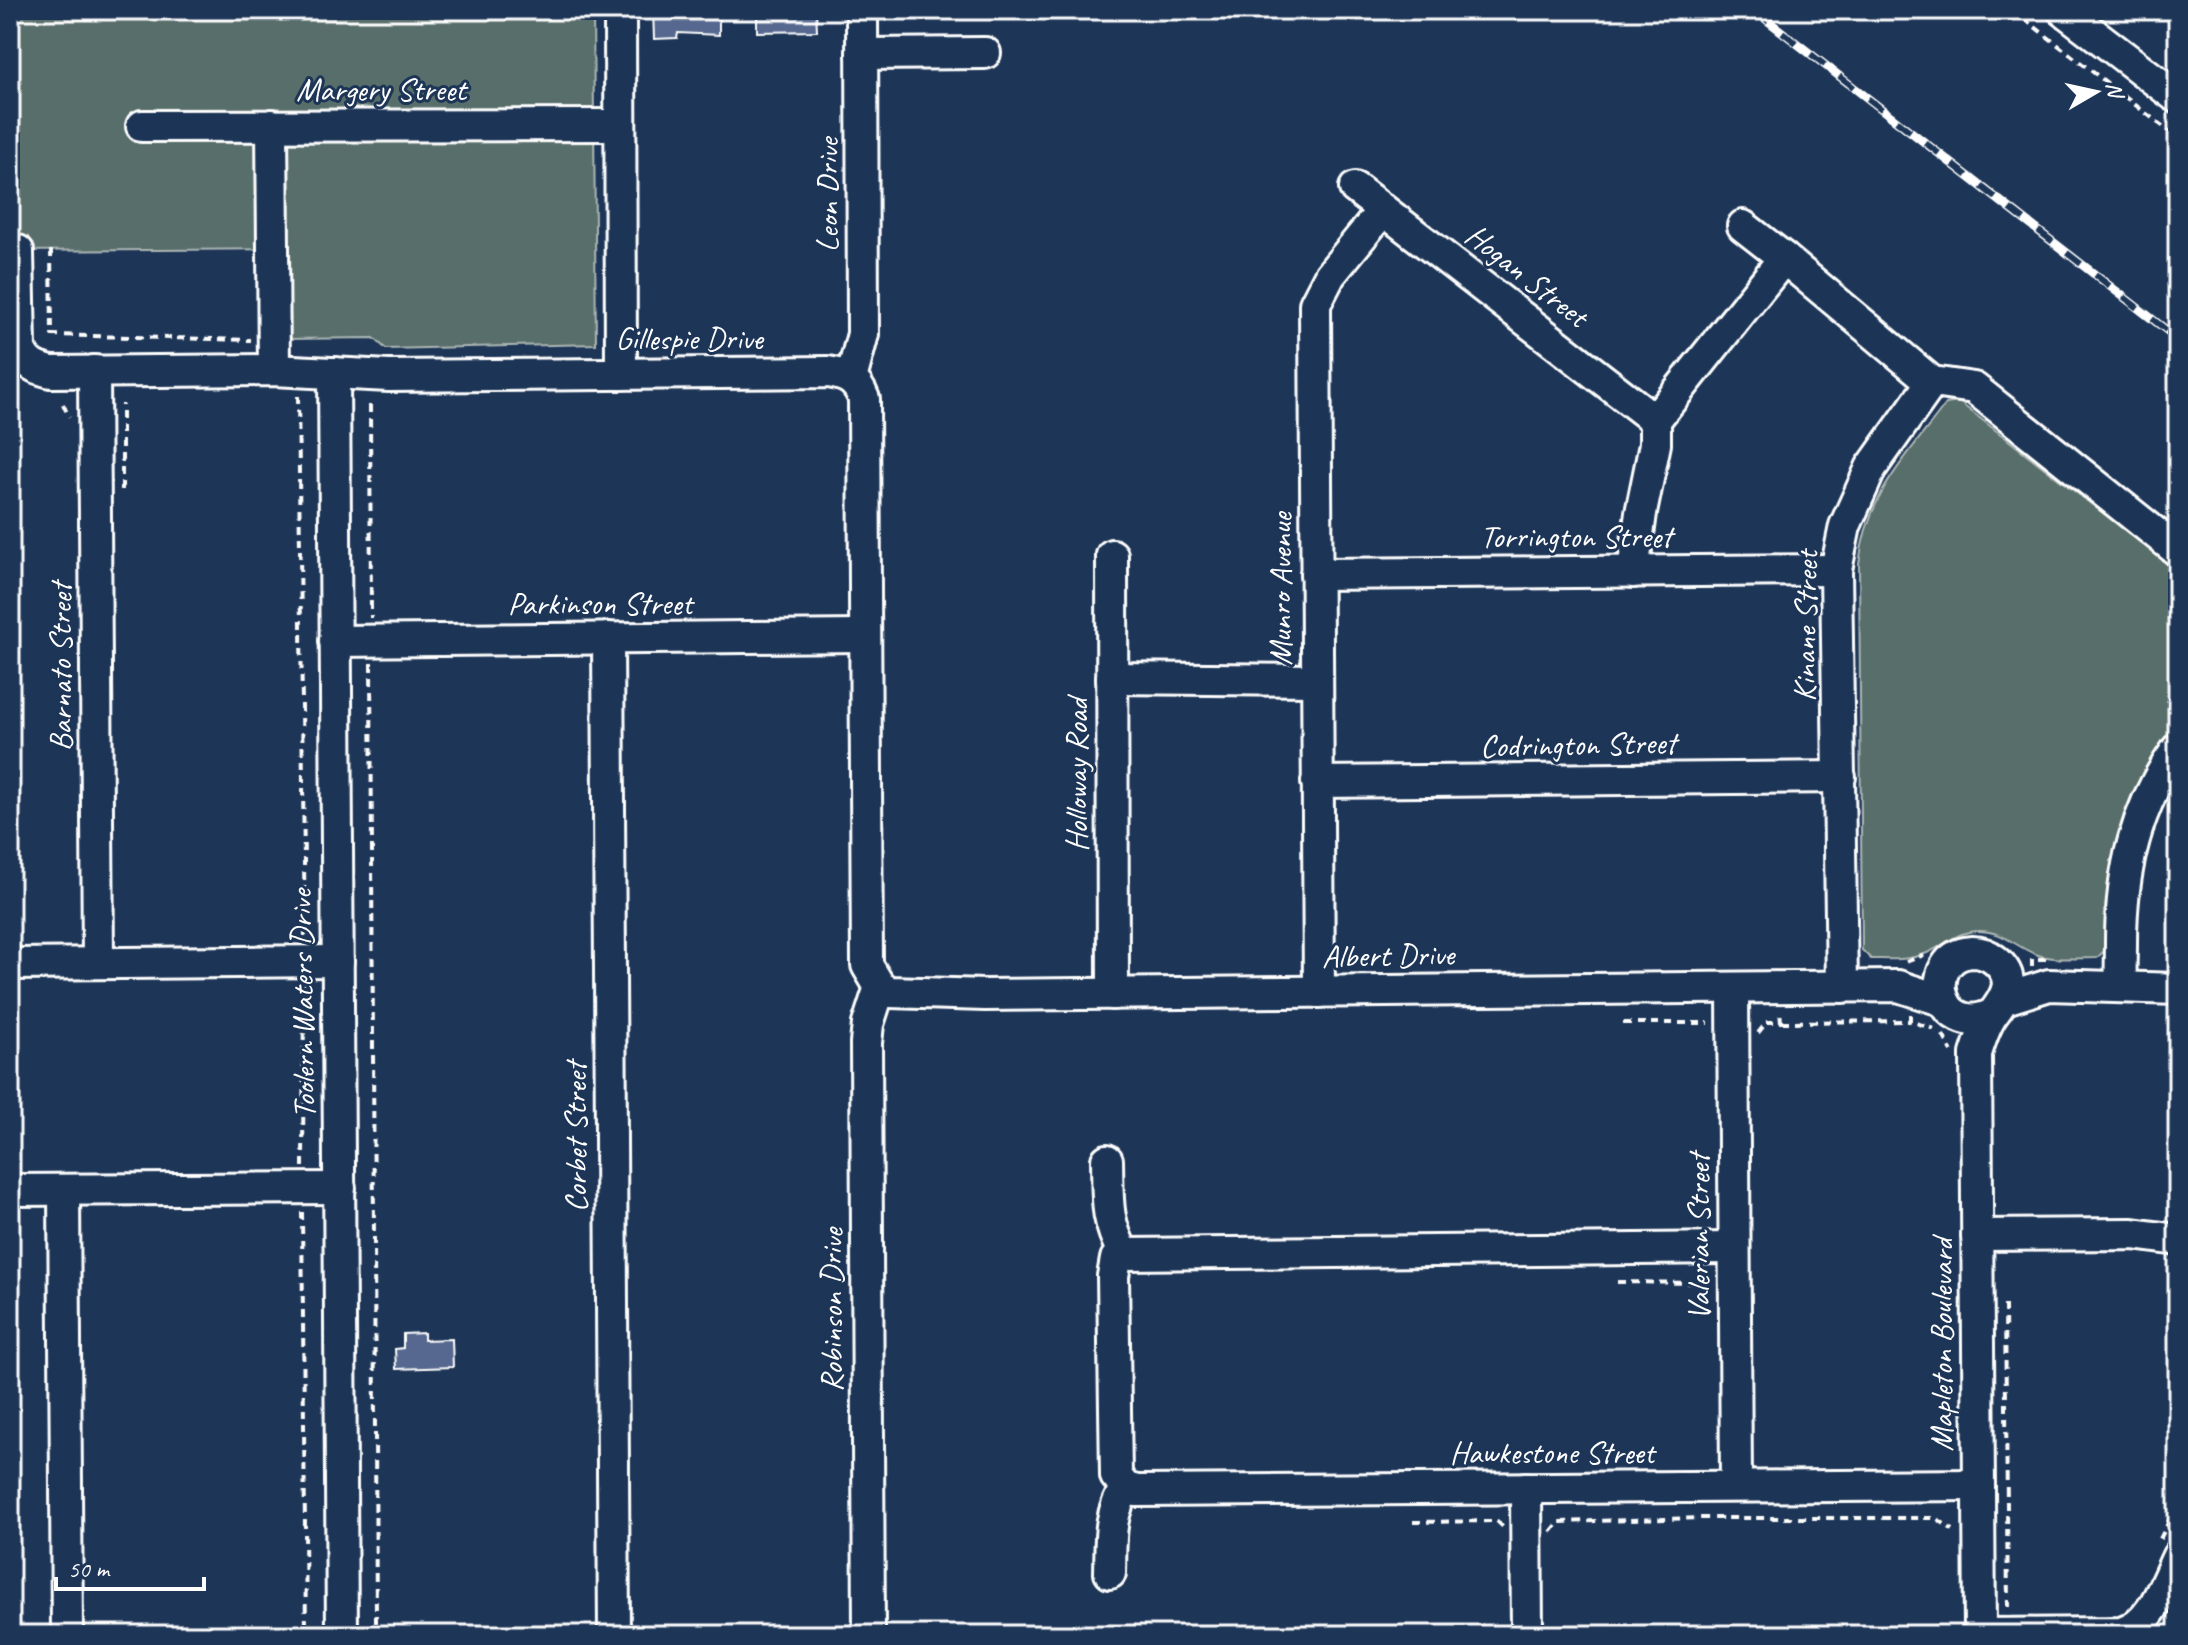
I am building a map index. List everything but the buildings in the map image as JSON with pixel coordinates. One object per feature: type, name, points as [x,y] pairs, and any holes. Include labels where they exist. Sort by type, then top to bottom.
[{"type":"street","points":[[620,10],[621,374]]},
{"type":"street","name":"Leon Drive","points":[[851,379],[863,334],[862,10]]},
{"type":"street","points":[[2063,10],[2178,97]]},
{"type":"street","points":[[862,54],[985,53]]},
{"type":"street","points":[[272,125],[274,356]]},
{"type":"street","name":"Margery Street","points":[[142,126],[620,125]]},
{"type":"street","name":"Hogan Street","points":[[1355,188],[1655,420]]},
{"type":"street","name":"Munro Avenue","points":[[1319,992],[1315,304],[1330,275],[1383,210]]},
{"type":"street","points":[[1743,226],[1932,382],[1974,388],[2178,551]]},
{"type":"street","name":"Gillespie Drive","points":[[18,251],[17,365],[51,372],[274,356],[334,373],[389,376],[828,372],[851,379]]},
{"type":"street","points":[[1633,572],[1655,444],[1655,420],[1784,258]]},
{"type":"street","name":"Barnato Street","points":[[94,371],[98,963]]},
{"type":"street","name":"Toolern Waters Drive","points":[[334,373],[342,1635]]},
{"type":"street","points":[[851,379],[859,385],[864,399],[867,965],[880,987]]},
{"type":"street","name":"Kinane Street","points":[[1842,987],[1836,570],[1845,526],[1871,468],[1932,382]]},
{"type":"street","name":"Holloway Road","points":[[1112,555],[1113,994]]},
{"type":"street","name":"Torrington Street","points":[[1316,574],[1836,570]]},
{"type":"street","name":"Parkinson Street","points":[[335,641],[865,636]]},
{"type":"street","name":"Corbet Street","points":[[608,638],[614,1635]]},
{"type":"street","points":[[1112,678],[1317,680]]},
{"type":"street","points":[[2121,985],[2121,910],[2127,861],[2145,805],[2178,748]]},
{"type":"street","name":"Codrington Street","points":[[1317,782],[1840,777]]},
{"type":"street","name":"Albert Drive","points":[[880,987],[902,994],[1842,987],[1898,986],[1945,969],[1955,958],[1973,952],[1991,957],[2002,967]]},
{"type":"street","points":[[10,964],[338,961]]},
{"type":"street","points":[[2002,967],[2049,985],[2178,989]]},
{"type":"street","points":[[1976,1037],[2007,980],[2002,967]]},
{"type":"street","points":[[1945,969],[1940,982],[1950,1008]]},
{"type":"street","points":[[1976,1037],[2049,985]]},
{"type":"street","name":"Albert Drive","points":[[1898,986],[1950,1008]]},
{"type":"street","name":"Robinson Drive","points":[[869,1635],[866,1043],[868,1024],[880,987]]},
{"type":"street","name":"Valerian Street","points":[[1733,988],[1736,1486]]},
{"type":"street","name":"Mapleton Boulevard","points":[[1950,1008],[1976,1037],[1979,1485],[1989,1634]]},
{"type":"street","points":[[1107,1160],[1109,1219],[1124,1254]]},
{"type":"street","points":[[10,1190],[340,1188]]},
{"type":"street","points":[[64,1190],[67,1635]]},
{"type":"street","points":[[1977,1235],[2133,1234],[2178,1240]]},
{"type":"street","points":[[1110,1573],[1111,1521],[1116,1502],[1126,1488],[1120,1483],[1114,1468],[1113,1276],[1116,1259],[1124,1254],[1734,1248]]},
{"type":"street","name":"Hawkestone Street","points":[[1126,1488],[1137,1491],[1979,1485]]},
{"type":"street","points":[[1526,1488],[1527,1635]]},
{"type":"street","points":[[1989,1634],[2130,1631],[2142,1622],[2153,1605],[2168,1551]]},
{"type":"path","points":[[2013,10],[2178,138]]},
{"type":"path","points":[[51,250],[52,335],[274,356]]},
{"type":"path","points":[[122,404],[122,499]]},
{"type":"path","points":[[370,405],[376,1623]]},
{"type":"path","points":[[1781,1022],[1910,1021]]},
{"type":"path","points":[[1757,1034],[1767,1022]]},
{"type":"path","points":[[1705,1023],[1709,1032]]},
{"type":"path","points":[[295,1208],[302,1212]]},
{"type":"path","points":[[1617,1282],[1702,1283],[1714,1291]]},
{"type":"path","points":[[1989,1634],[2004,1295]]},
{"type":"path","points":[[2168,1551],[2178,1503]]},
{"type":"path","points":[[1549,1535],[1559,1522],[1702,1518],[1936,1518],[1951,1526]]},
{"type":"path","points":[[1413,1522],[1497,1521],[1509,1533]]},
{"type":"green space","points":[[10,10],[593,10],[596,344],[386,349],[374,338],[285,339],[283,249],[10,251]]},
{"type":"green space","points":[[1959,402],[2178,571],[2178,730],[2165,748],[2111,944],[2097,958],[2042,956],[1986,931],[1964,933],[1913,957],[1871,959],[1862,950],[1859,564],[1863,540],[1879,497],[1890,478],[1946,404]]},
{"type":"railway","points":[[1754,10],[2178,339]]}]
